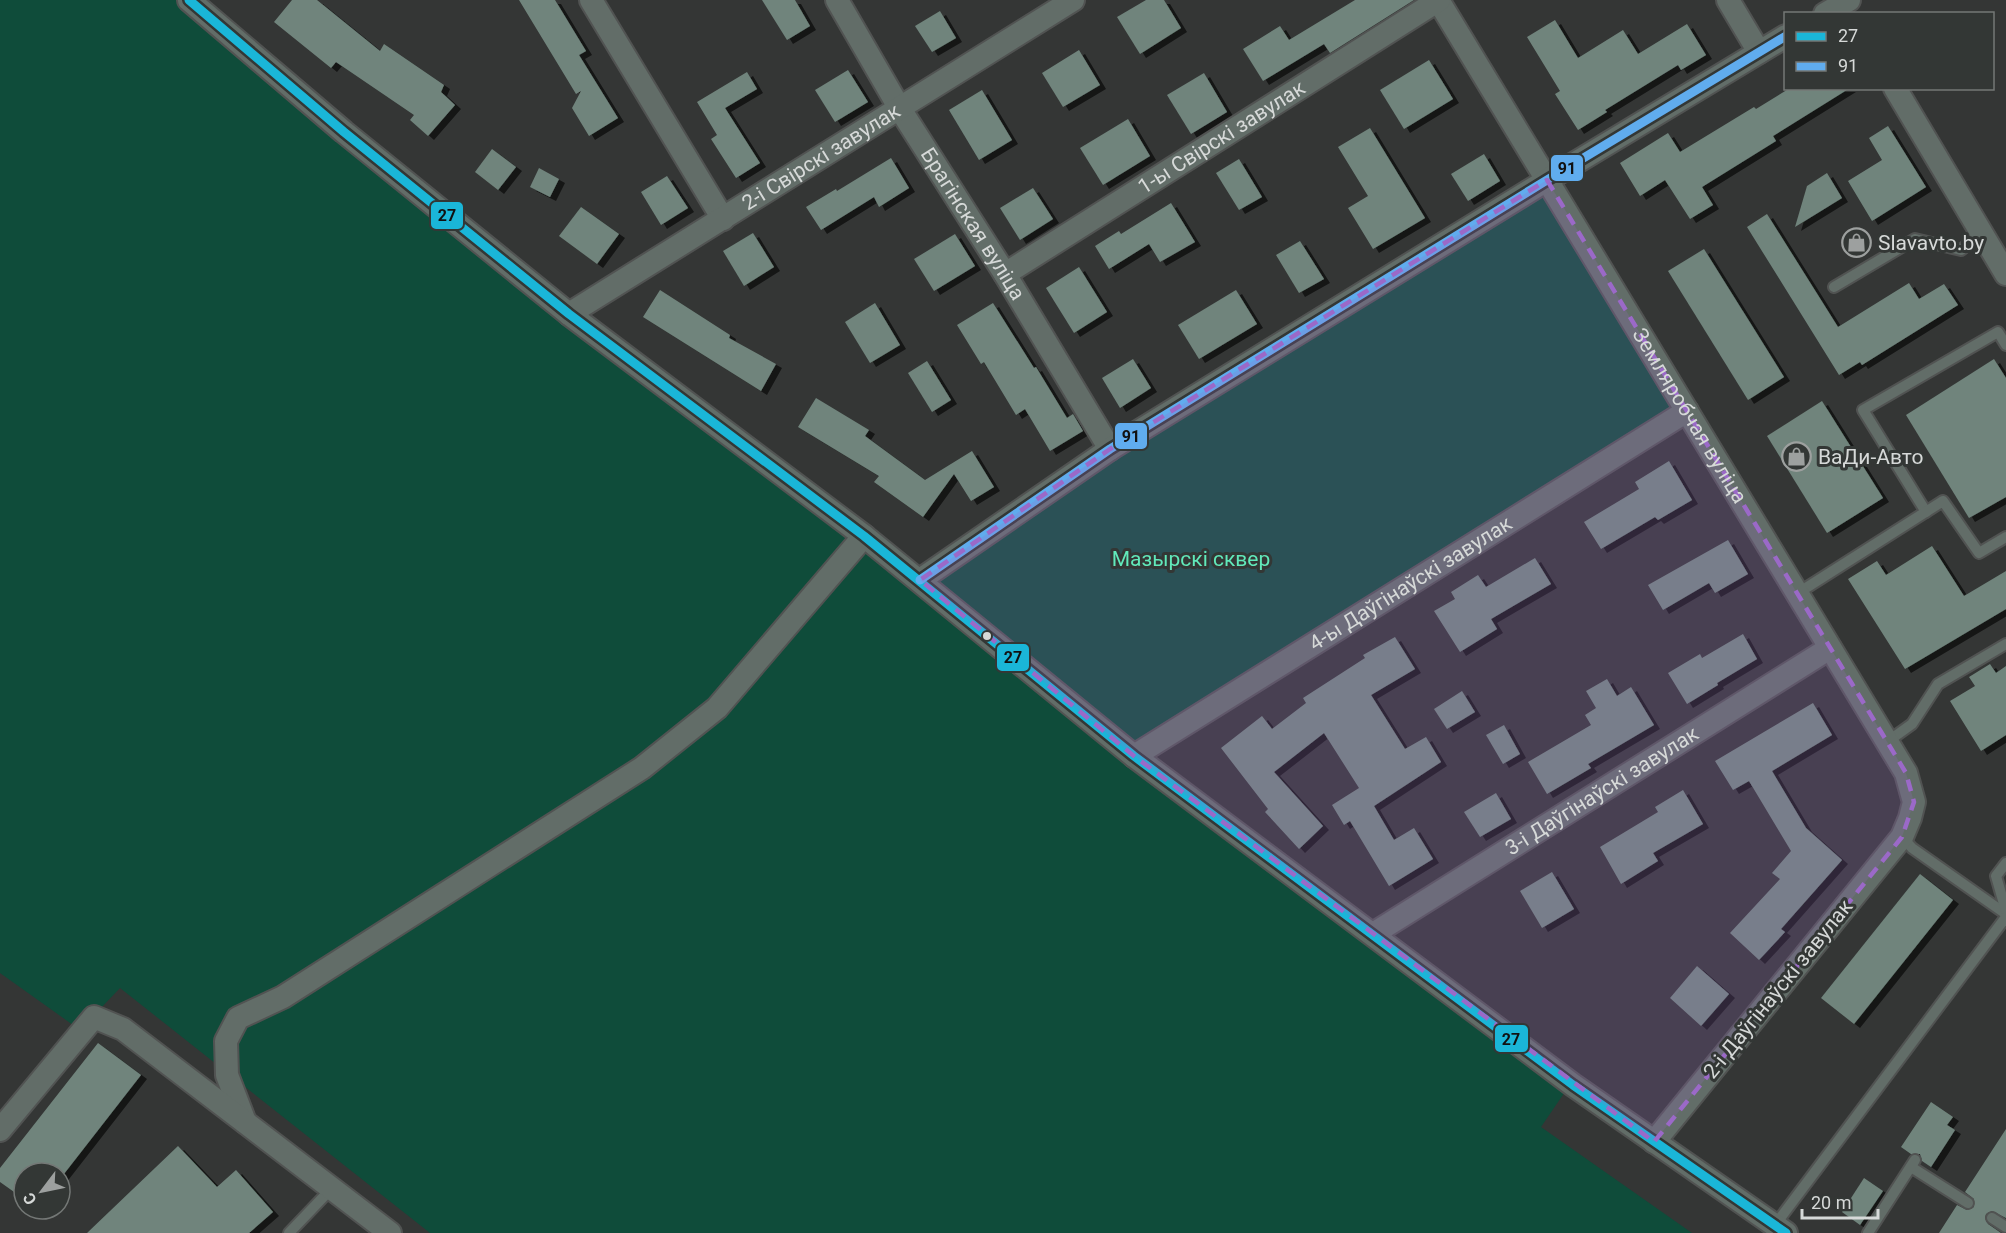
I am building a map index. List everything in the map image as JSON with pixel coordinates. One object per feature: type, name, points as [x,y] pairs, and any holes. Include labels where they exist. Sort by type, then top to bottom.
[{"type":"street","points":[[189,0],[344,132],[569,314],[864,536],[1134,756],[1573,1085],[1781,1229]]},
{"type":"street","points":[[591,0],[723,219]]},
{"type":"street","name":"Брагінская вуліца","points":[[837,0],[900,109],[1005,274],[1110,449]]},
{"type":"street","name":"2-і Свірскі завулак","points":[[569,314],[1073,0]]},
{"type":"street","name":"Земляробчая вуліца","points":[[1438,0],[1906,773],[1914,802],[1902,837]]},
{"type":"street","name":"1-ы Свірскі завулак","points":[[1005,274],[1438,0]]},
{"type":"street","points":[[1728,0],[1759,52]]},
{"type":"street","points":[[920,580],[1110,449],[1784,37]]},
{"type":"street","points":[[1896,90],[2006,274]]},
{"type":"street","name":"4-ы Даўгінаўскі завулак","points":[[1134,756],[1687,411]]},
{"type":"street","points":[[245,1122],[227,1076],[226,1041],[238,1018],[283,997],[642,768],[717,708],[864,536]]},
{"type":"street","name":"3-і Даўгінаўскі завулак","points":[[1373,934],[1830,648]]},
{"type":"street","name":"2-і Даўгінаўскі завулак","points":[[1654,1142],[1902,837]]},
{"type":"street","points":[[0,1130],[94,1017],[123,1029],[390,1233]]},
{"type":"lane","points":[[1834,287],[1915,239],[1961,249],[1982,233]]},
{"type":"lane","points":[[1926,512],[1863,410],[1998,332],[2006,345]]},
{"type":"lane","points":[[1798,593],[1943,501],[1979,553],[2006,537]]},
{"type":"lane","points":[[1887,742],[1912,724],[1938,684],[2006,644]]},
{"type":"lane","points":[[1902,837],[1912,848],[2006,914]]},
{"type":"lane","points":[[2006,863],[1996,876],[2006,914]]},
{"type":"lane","points":[[1781,1229],[2006,914]]},
{"type":"lane","points":[[1868,1233],[1913,1164],[1968,1203]]},
{"type":"lane","points":[[289,1233],[331,1189]]},
{"type":"lane","points":[[1992,1218],[2006,1227]]},
{"type":"highlighted area","points":[[1547,180],[1906,773],[1914,802],[1902,837],[1654,1142],[1134,756],[920,580],[1110,449]]},
{"type":"green space","points":[[0,0],[185,0],[1569,1086],[1541,1127],[1692,1233],[430,1233],[120,988],[80,1030],[0,973]]},
{"type":"green space","name":"Мазырскі сквер","points":[[1547,180],[1687,411],[1134,756],[920,580]]},
{"type":"building","points":[[292,0],[317,0],[380,51],[384,44],[444,85],[441,92],[455,105],[428,136],[410,120],[414,115],[336,62],[331,68],[274,22]]},
{"type":"building","points":[[519,0],[555,0],[586,51],[579,55],[618,118],[589,136],[572,108],[581,91],[576,94]]},
{"type":"building","points":[[762,0],[795,0],[810,26],[787,40]]},
{"type":"building","points":[[1146,0],[1164,0],[1181,28],[1140,54],[1117,17]]},
{"type":"building","points":[[1355,0],[1414,0],[1330,53],[1324,44],[1263,81],[1243,49],[1280,26],[1289,40]]},
{"type":"building","points":[[940,11],[956,38],[932,52],[915,26]]},
{"type":"building","points":[[1555,20],[1578,58],[1623,30],[1638,54],[1687,24],[1706,55],[1681,70],[1678,65],[1605,110],[1607,112],[1578,130],[1555,94],[1560,91],[1527,37]]},
{"type":"building","points":[[1079,50],[1100,85],[1063,107],[1042,73]]},
{"type":"building","points":[[1429,60],[1453,99],[1404,129],[1380,90]]},
{"type":"building","points":[[848,70],[868,102],[835,122],[815,90]]},
{"type":"building","points":[[747,72],[757,89],[725,108],[760,163],[736,178],[711,139],[717,135],[697,102]]},
{"type":"building","points":[[1204,73],[1227,112],[1191,134],[1167,95]]},
{"type":"building","points":[[982,90],[1012,140],[979,160],[949,110]]},
{"type":"building","points":[[1787,90],[1847,90],[1773,136],[1776,141],[1702,187],[1713,205],[1690,219],[1665,180],[1640,196],[1620,163],[1668,133],[1680,152],[1754,107],[1756,109]]},
{"type":"building","points":[[1128,119],[1150,156],[1103,185],[1080,148]]},
{"type":"building","points":[[1888,126],[1926,187],[1872,221],[1848,181],[1882,160],[1869,138]]},
{"type":"building","points":[[1370,128],[1425,218],[1373,249],[1348,208],[1368,196],[1338,147]]},
{"type":"building","points":[[492,149],[516,167],[498,190],[475,172]]},
{"type":"building","points":[[1484,154],[1500,181],[1468,201],[1451,174]]},
{"type":"building","points":[[891,158],[909,188],[879,207],[874,197],[821,230],[806,207]]},
{"type":"building","points":[[1239,159],[1262,197],[1239,210],[1216,173]]},
{"type":"building","points":[[539,168],[559,179],[550,197],[530,187]]},
{"type":"building","points":[[1827,173],[1842,198],[1795,227],[1807,186]]},
{"type":"building","points":[[667,176],[688,208],[661,225],[641,192]]},
{"type":"building","points":[[1033,188],[1053,219],[1020,240],[1000,208]]},
{"type":"building","points":[[1171,203],[1195,242],[1160,262],[1149,244],[1109,269],[1095,246],[1119,231],[1121,234]]},
{"type":"building","points":[[581,207],[619,234],[597,264],[559,236]]},
{"type":"building","points":[[1767,214],[1838,327],[1909,283],[1919,299],[1944,284],[1958,305],[1862,365],[1860,362],[1839,375],[1747,227]]},
{"type":"building","points":[[753,233],[774,267],[744,286],[723,251]]},
{"type":"building","points":[[955,234],[975,266],[934,291],[914,259]]},
{"type":"building","points":[[1300,241],[1324,279],[1299,293],[1276,255]]},
{"type":"building","points":[[1704,249],[1784,377],[1748,400],[1668,271]]},
{"type":"building","points":[[1079,267],[1107,312],[1074,333],[1046,288]]},
{"type":"building","points":[[660,290],[730,335],[729,338],[776,364],[761,391],[643,317]]},
{"type":"building","points":[[1236,290],[1257,324],[1199,359],[1178,325]]},
{"type":"building","points":[[875,303],[900,345],[870,363],[845,322]]},
{"type":"building","points":[[993,303],[1067,418],[1073,414],[1083,431],[1050,451],[1025,409],[1016,415],[984,362],[981,364],[957,325]]},
{"type":"building","points":[[1133,359],[1151,388],[1120,408],[1102,378]]},
{"type":"building","points":[[1994,359],[2006,378],[2006,497],[1969,518],[1906,415]]},
{"type":"building","points":[[927,361],[951,400],[932,412],[908,373]]},
{"type":"building","points":[[816,398],[869,430],[865,436],[925,480],[972,451],[994,487],[971,501],[954,474],[923,517],[874,482],[879,476],[798,427]]},
{"type":"building","points":[[1822,401],[1883,498],[1827,533],[1767,436]]},
{"type":"building","points":[[1669,461],[1692,500],[1658,520],[1655,517],[1601,549],[1584,522],[1639,489],[1635,482]]},
{"type":"building","points":[[1728,540],[1748,574],[1715,593],[1709,583],[1663,610],[1648,585]]},
{"type":"building","points":[[1932,546],[1964,596],[2006,571],[2006,609],[1905,669],[1848,579],[1877,561],[1886,575]]},
{"type":"building","points":[[1535,558],[1551,584],[1491,619],[1497,629],[1460,652],[1434,611],[1455,599],[1451,592],[1478,575],[1486,587]]},
{"type":"building","points":[[1743,634],[1757,659],[1687,704],[1668,673],[1700,654],[1702,658]]},
{"type":"building","points":[[1395,637],[1415,669],[1371,695],[1405,749],[1426,737],[1441,762],[1374,806],[1394,840],[1414,828],[1433,859],[1389,886],[1350,821],[1344,825],[1332,805],[1359,788],[1324,733],[1274,772],[1323,826],[1299,849],[1265,812],[1268,809],[1221,748],[1262,716],[1272,729],[1306,703],[1303,698],[1365,658],[1363,655]]},
{"type":"building","points":[[1990,664],[1996,673],[2006,666],[2006,735],[1981,751],[1950,701],[1975,686],[1969,677]]},
{"type":"building","points":[[1607,679],[1617,696],[1631,687],[1654,725],[1588,764],[1591,768],[1547,794],[1528,762],[1591,725],[1585,715],[1596,708],[1586,691]]},
{"type":"building","points":[[1462,691],[1475,712],[1447,729],[1434,709]]},
{"type":"building","points":[[1813,703],[1832,735],[1772,771],[1806,828],[1842,860],[1781,929],[1785,932],[1759,960],[1730,933],[1780,879],[1772,873],[1791,851],[1749,781],[1733,790],[1715,761]]},
{"type":"building","points":[[1504,725],[1520,754],[1503,764],[1486,735]]},
{"type":"building","points":[[1683,790],[1703,824],[1653,853],[1658,861],[1621,884],[1600,847],[1658,812],[1655,807]]},
{"type":"building","points":[[1496,793],[1511,819],[1480,837],[1464,812]]},
{"type":"building","points":[[1552,872],[1574,909],[1542,928],[1520,891]]},
{"type":"building","points":[[1920,874],[1953,900],[1854,1024],[1821,998]]},
{"type":"building","points":[[1697,966],[1729,994],[1701,1026],[1670,998]]},
{"type":"building","points":[[98,1043],[141,1075],[72,1164],[72,1161],[12,1161],[12,1190],[0,1182],[0,1168]]},
{"type":"building","points":[[1931,1102],[1953,1117],[1947,1125],[1955,1130],[1931,1167],[1922,1161],[1920,1154],[1911,1154],[1901,1147]]},
{"type":"building","points":[[2006,1129],[2006,1218],[1992,1211],[1986,1214],[1985,1218],[1988,1224],[2001,1233],[1939,1233],[1957,1205],[1967,1210],[1974,1207],[1974,1199],[1965,1192]]},
{"type":"building","points":[[178,1146],[217,1187],[236,1170],[273,1212],[249,1233],[87,1233]]},
{"type":"building","points":[[1864,1178],[1883,1191],[1860,1225],[1842,1212]]},
{"type":"transit line","name":"27","points":[[189,0],[344,132],[569,314],[864,536],[1134,756],[1573,1085],[1786,1233]]},
{"type":"transit line","name":"91","points":[[920,580],[1110,449],[1784,37]]},
{"type":"place","name":"Slavavto.by","points":[[1857,243]]},
{"type":"place","name":"ВаДи-Авто","points":[[1797,457]]}]
